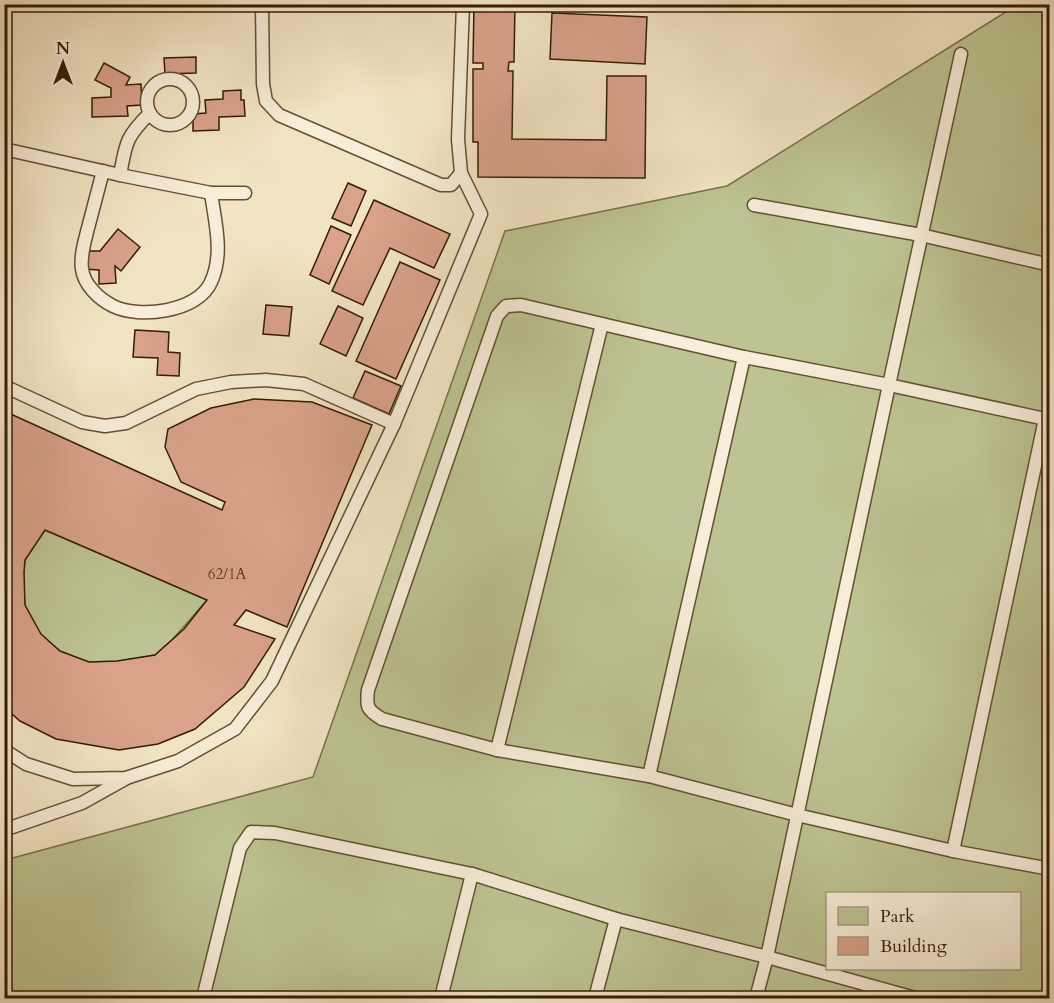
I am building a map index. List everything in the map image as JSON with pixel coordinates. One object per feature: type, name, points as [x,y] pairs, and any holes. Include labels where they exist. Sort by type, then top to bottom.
[{"type":"lane","points":[[262,4],[263,84],[267,101],[279,115],[441,185],[451,185],[460,173]]},
{"type":"lane","points":[[4,830],[82,803],[126,778],[178,761],[235,729],[272,681],[394,424],[481,214],[460,173],[463,4]]},
{"type":"lane","points":[[756,999],[767,957],[961,54]]},
{"type":"lane","points":[[120,175],[128,138],[150,113]]},
{"type":"lane","points":[[4,149],[211,193],[245,193]]},
{"type":"lane","points":[[103,171],[81,268],[88,284],[99,298],[114,307],[137,312],[170,310],[195,301],[210,285],[217,266],[218,246],[211,193]]},
{"type":"lane","points":[[754,205],[921,235],[1050,265]]},
{"type":"lane","points":[[953,851],[1047,420],[889,385],[744,357],[522,304],[506,306],[497,316],[368,690],[367,704],[371,712],[382,719],[497,750],[650,776],[797,815],[953,851],[1050,869]]},
{"type":"lane","points":[[497,750],[602,324]]},
{"type":"lane","points":[[650,776],[744,357]]},
{"type":"lane","points":[[4,386],[82,422],[105,426],[126,423],[196,389],[231,382],[266,380],[304,384],[394,424]]},
{"type":"lane","points":[[4,750],[26,764],[73,779],[126,778]]},
{"type":"lane","points":[[203,999],[240,848],[251,832],[275,833],[472,874],[616,919],[767,957],[912,998]]},
{"type":"lane","points":[[441,999],[472,874]]},
{"type":"lane","points":[[594,999],[616,919]]},
{"type":"green space","points":[[1017,5],[1049,5],[1049,998],[5,998],[5,860],[313,777],[505,231],[727,186]]},
{"type":"green space","points":[[45,530],[207,600],[172,640],[155,655],[114,662],[89,662],[65,655],[45,639],[26,616],[23,583],[25,560]]},
{"type":"building","points":[[474,4],[515,4],[514,62],[509,62],[508,71],[513,71],[512,139],[606,140],[607,76],[646,76],[645,178],[478,177],[478,142],[473,142],[473,69],[483,69],[483,63],[473,63]]},
{"type":"building","points":[[552,13],[647,17],[645,64],[550,59]]},
{"type":"building","points":[[196,57],[196,73],[165,74],[164,58]]},
{"type":"building","points":[[104,63],[130,77],[126,85],[141,84],[142,105],[127,106],[128,116],[92,117],[92,98],[111,97],[111,88],[95,80]]},
{"type":"building","points":[[241,90],[245,116],[219,117],[219,130],[193,131],[193,114],[206,113],[205,100],[223,99],[223,91]]},
{"type":"building","points":[[348,183],[366,191],[351,226],[332,218]]},
{"type":"building","points":[[374,200],[450,234],[434,268],[390,248],[363,305],[332,291]]},
{"type":"building","points":[[331,226],[351,235],[329,284],[310,275]]},
{"type":"building","points":[[118,229],[140,247],[121,271],[115,266],[116,283],[99,284],[99,270],[84,269],[85,251],[100,251]]},
{"type":"building","points":[[400,262],[440,280],[396,379],[356,361]]},
{"type":"building","points":[[266,305],[292,307],[289,336],[263,334]]},
{"type":"building","points":[[338,306],[363,318],[346,356],[320,344]]},
{"type":"building","points":[[135,330],[169,332],[168,352],[180,353],[179,376],[157,375],[158,358],[133,357]]},
{"type":"building","points":[[365,371],[401,386],[389,414],[353,398]]},
{"type":"building","points":[[254,399],[312,402],[372,425],[287,627],[246,610],[234,625],[275,639],[244,687],[195,729],[158,744],[119,750],[56,739],[20,721],[4,707],[4,411],[222,510],[225,502],[181,482],[165,447],[168,429],[211,408]],"holes":[[[45,530],[207,600],[184,629],[155,655],[117,661],[89,662],[60,651],[41,634],[25,605],[25,560]]]}]
